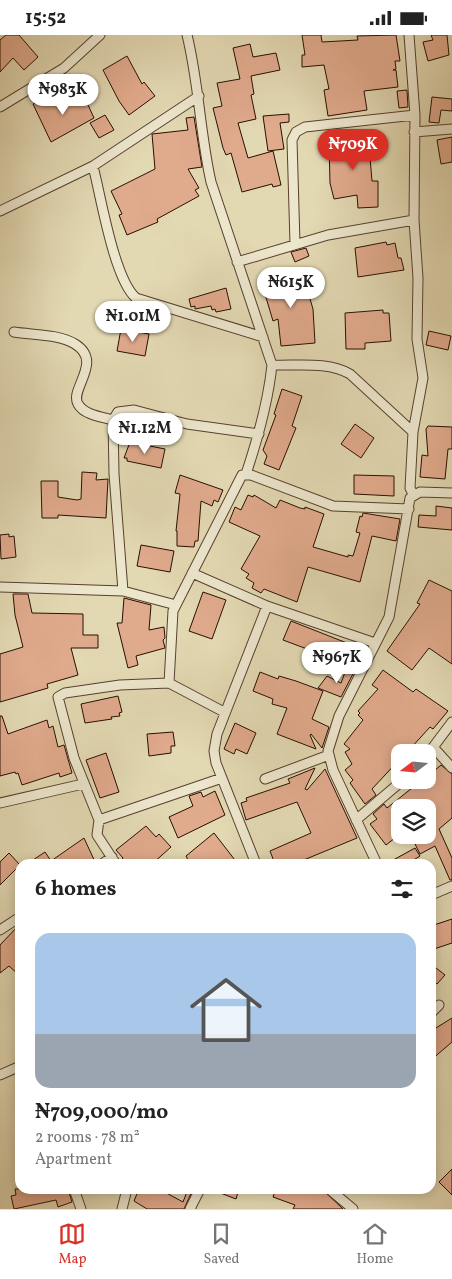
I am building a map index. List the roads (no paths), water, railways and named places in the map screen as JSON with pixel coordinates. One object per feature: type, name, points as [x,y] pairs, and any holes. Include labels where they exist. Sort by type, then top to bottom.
[{"type":"street","points":[[0,107],[64,68],[100,35]]},
{"type":"street","points":[[169,683],[174,611],[239,478],[246,474],[260,434],[272,365],[211,182],[204,151],[199,96],[187,35]]},
{"type":"street","points":[[409,35],[415,115],[414,220],[418,278],[418,352],[423,378],[413,431],[410,488],[413,494]]},
{"type":"street","points":[[0,211],[93,166],[199,96]]},
{"type":"street","points":[[295,244],[292,140],[296,132],[305,127],[415,115]]},
{"type":"street","points":[[414,131],[452,129]]},
{"type":"street","points":[[93,166],[114,253],[128,291],[136,298],[262,337]]},
{"type":"street","points":[[237,262],[295,244],[414,220]]},
{"type":"street","points":[[14,332],[60,339],[74,343],[83,351],[87,366],[76,398],[78,405],[87,412],[112,420]]},
{"type":"street","points":[[272,365],[330,366],[341,369],[350,374],[413,431]]},
{"type":"street","points":[[123,591],[112,420],[118,412],[134,410],[187,424],[260,434]]},
{"type":"street","points":[[246,474],[333,507],[409,509]]},
{"type":"street","points":[[375,859],[333,771],[328,751],[340,716],[389,617],[410,498],[413,494],[420,492],[452,493]]},
{"type":"street","points":[[192,573],[267,606],[376,643]]},
{"type":"street","points":[[0,587],[123,591],[176,605]]},
{"type":"street","points":[[254,859],[222,778],[214,751],[224,711],[267,606]]},
{"type":"street","points":[[113,859],[97,835],[99,820],[83,784],[69,743],[58,697],[65,693],[120,685],[169,683],[224,711]]},
{"type":"street","points":[[435,744],[452,722]]},
{"type":"street","points":[[265,779],[329,755]]},
{"type":"street","points":[[436,755],[452,768]]},
{"type":"street","points":[[99,820],[222,778]]},
{"type":"street","points":[[0,803],[83,784]]},
{"type":"street","points":[[356,820],[392,789]]},
{"type":"street","points":[[436,893],[452,885]]},
{"type":"street","points":[[0,930],[15,920]]},
{"type":"street","points":[[436,1008],[439,1005]]},
{"type":"street","points":[[0,1075],[15,1068]]},
{"type":"street","points":[[76,1194],[81,1209]]},
{"type":"street","points":[[122,1209],[126,1194]]},
{"type":"street","points":[[190,1209],[198,1194]]},
{"type":"street","points":[[335,1194],[353,1209]]}]
